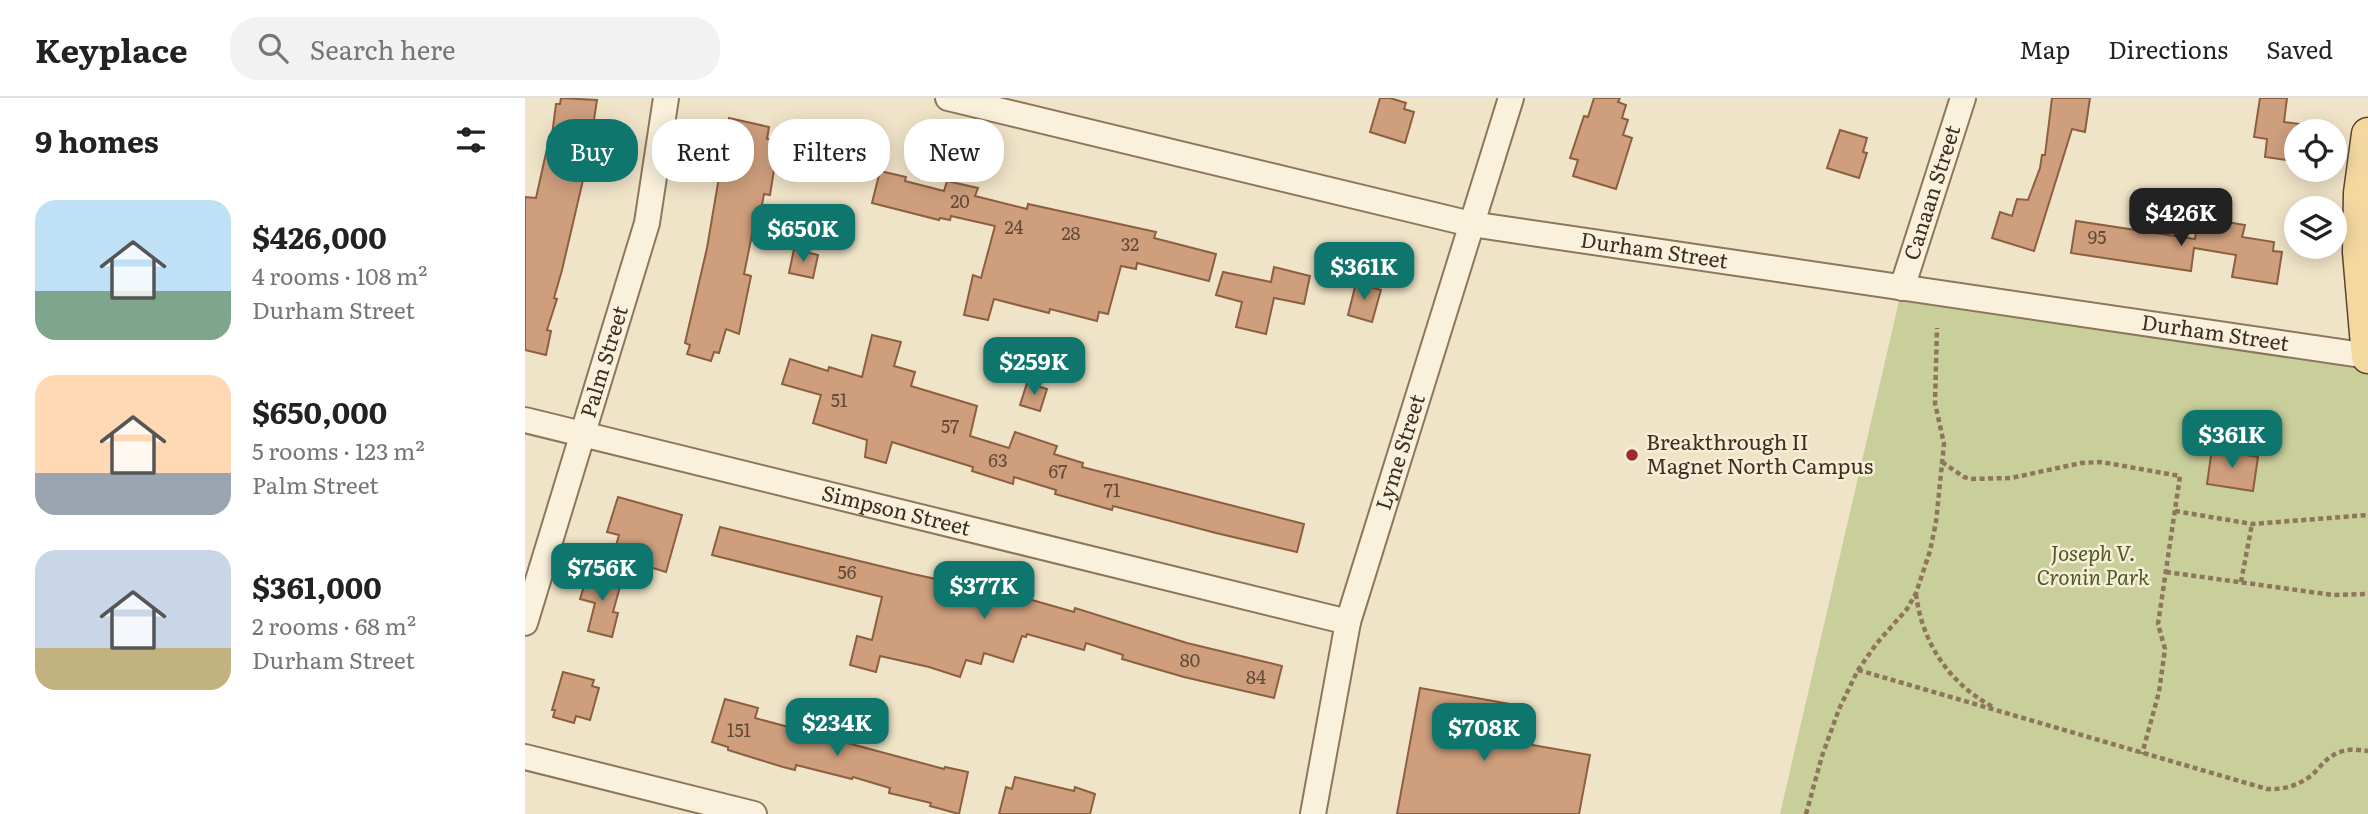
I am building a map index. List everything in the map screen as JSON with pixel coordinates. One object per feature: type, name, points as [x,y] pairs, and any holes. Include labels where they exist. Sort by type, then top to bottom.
[{"type":"main road","points":[[2368,134],[2360,193],[2359,252],[2368,356]]},
{"type":"street","name":"Palm Street","points":[[525,623],[647,223],[666,98]]},
{"type":"street","name":"Durham Street","points":[[948,98],[1471,224],[2368,356]]},
{"type":"street","name":"Lyme Street","points":[[1313,814],[1348,622],[1511,98]]},
{"type":"street","name":"Canaan Street","points":[[1902,288],[1963,98]]},
{"type":"street","name":"Simpson Street","points":[[525,420],[1348,622]]},
{"type":"street","points":[[525,757],[754,814]]},
{"type":"path","points":[[1806,814],[1830,729],[1858,670],[1907,609],[1924,573],[1934,532],[1942,462],[1943,436],[1935,403],[1937,328]]},
{"type":"path","points":[[1942,462],[1971,479],[2011,478],[2081,463],[2101,462],[2181,476],[2158,624],[2165,649],[2159,692],[2142,754]]},
{"type":"path","points":[[2175,511],[2252,524],[2368,515]]},
{"type":"path","points":[[2241,582],[2252,524]]},
{"type":"path","points":[[2165,572],[2333,595],[2368,594]]},
{"type":"path","points":[[1916,593],[1923,629],[1944,666],[1967,691],[2012,715]]},
{"type":"path","points":[[1858,670],[2257,787],[2277,790],[2306,779],[2337,752],[2368,751]]},
{"type":"green space","name":"Joseph V. Cronin Park","points":[[1902,288],[2368,356],[2368,814],[1780,814]]},
{"type":"building","points":[[561,98],[597,100],[594,119],[554,119],[556,104],[560,104]]},
{"type":"building","points":[[1380,98],[1406,103],[1404,109],[1414,112],[1405,143],[1370,132]]},
{"type":"building","points":[[1594,98],[1620,98],[1618,102],[1626,105],[1622,118],[1628,120],[1623,135],[1632,138],[1616,189],[1573,176],[1578,160],[1570,158],[1584,116],[1588,117]]},
{"type":"building","points":[[2052,98],[2090,98],[2085,132],[2072,129],[2034,251],[1992,238],[2000,212],[2012,216],[2017,199],[2028,200],[2042,155],[2045,155]]},
{"type":"building","points":[[2260,98],[2287,98],[2284,160],[2265,157],[2267,139],[2254,137]]},
{"type":"building","points":[[754,124],[768,127],[768,182],[772,182],[770,195],[764,194],[759,221],[755,220],[744,274],[751,276],[739,334],[726,329],[719,353],[714,352],[711,361],[687,354],[690,345],[685,343],[707,248],[718,182],[754,182]]},
{"type":"building","points":[[1840,130],[1867,138],[1863,152],[1867,153],[1859,178],[1827,168]]},
{"type":"building","points":[[546,153],[546,182],[583,182],[554,298],[557,299],[547,330],[551,331],[546,355],[525,350],[525,197],[536,198]]},
{"type":"building","points":[[890,173],[904,177],[904,182],[944,191],[947,182],[951,182],[978,188],[975,196],[1027,209],[1028,204],[1156,232],[1154,238],[1216,254],[1209,281],[1137,263],[1136,269],[1121,266],[1108,314],[1099,312],[1097,321],[1050,309],[1049,313],[994,299],[988,320],[964,315],[973,275],[981,278],[995,226],[951,216],[950,220],[939,220],[872,203],[877,182],[890,182]]},
{"type":"building","points":[[2198,217],[2245,225],[2242,237],[2274,242],[2273,251],[2282,252],[2277,284],[2232,277],[2236,255],[2194,248],[2191,271],[2071,253],[2076,221],[2195,239]]},
{"type":"building","points":[[794,249],[818,255],[813,278],[789,273]]},
{"type":"building","points":[[1274,267],[1310,276],[1304,304],[1274,298],[1266,334],[1236,327],[1242,302],[1216,295],[1223,272],[1271,282]]},
{"type":"building","points":[[1356,283],[1381,290],[1372,322],[1348,315]]},
{"type":"building","points":[[872,335],[901,342],[894,366],[915,372],[911,386],[977,406],[970,436],[1009,448],[1015,432],[1057,446],[1054,454],[1083,463],[1082,467],[1304,524],[1297,552],[1113,506],[1112,510],[1055,494],[1056,490],[1014,477],[1013,484],[972,471],[973,467],[892,442],[886,463],[865,457],[867,440],[813,423],[821,395],[782,384],[790,359],[828,371],[829,367],[862,377]]},
{"type":"building","points":[[1027,383],[1047,389],[1040,411],[1020,405]]},
{"type":"building","points":[[2212,449],[2258,457],[2253,491],[2207,484]]},
{"type":"building","points":[[618,497],[682,515],[666,572],[613,556],[619,535],[607,532]]},
{"type":"building","points":[[720,527],[913,574],[959,584],[960,582],[1017,599],[1018,596],[1074,612],[1075,608],[1187,643],[1282,666],[1274,698],[1122,659],[1123,655],[1086,643],[1084,650],[1027,634],[1026,637],[1022,636],[1013,662],[984,653],[981,664],[966,660],[960,677],[880,656],[876,672],[850,665],[857,636],[872,640],[882,597],[712,555]]},
{"type":"building","points":[[588,573],[621,583],[613,612],[618,613],[612,637],[588,631],[595,603],[580,599]]},
{"type":"building","points":[[563,672],[594,680],[592,686],[599,688],[590,720],[576,716],[574,723],[553,717],[555,710],[552,710]]},
{"type":"building","points":[[1420,688],[1516,705],[1509,741],[1590,755],[1579,814],[1397,814]]},
{"type":"building","points":[[725,699],[758,708],[755,718],[944,769],[945,767],[968,772],[959,814],[930,806],[931,803],[889,793],[890,788],[853,777],[852,779],[796,765],[795,770],[728,750],[728,747],[712,742]]},
{"type":"building","points":[[1015,777],[1074,791],[1075,787],[1095,794],[1090,814],[999,814],[1006,787],[1012,789]]},
{"type":"place","name":"Breakthrough II Magnet North Campus","points":[[1632,455]]}]
